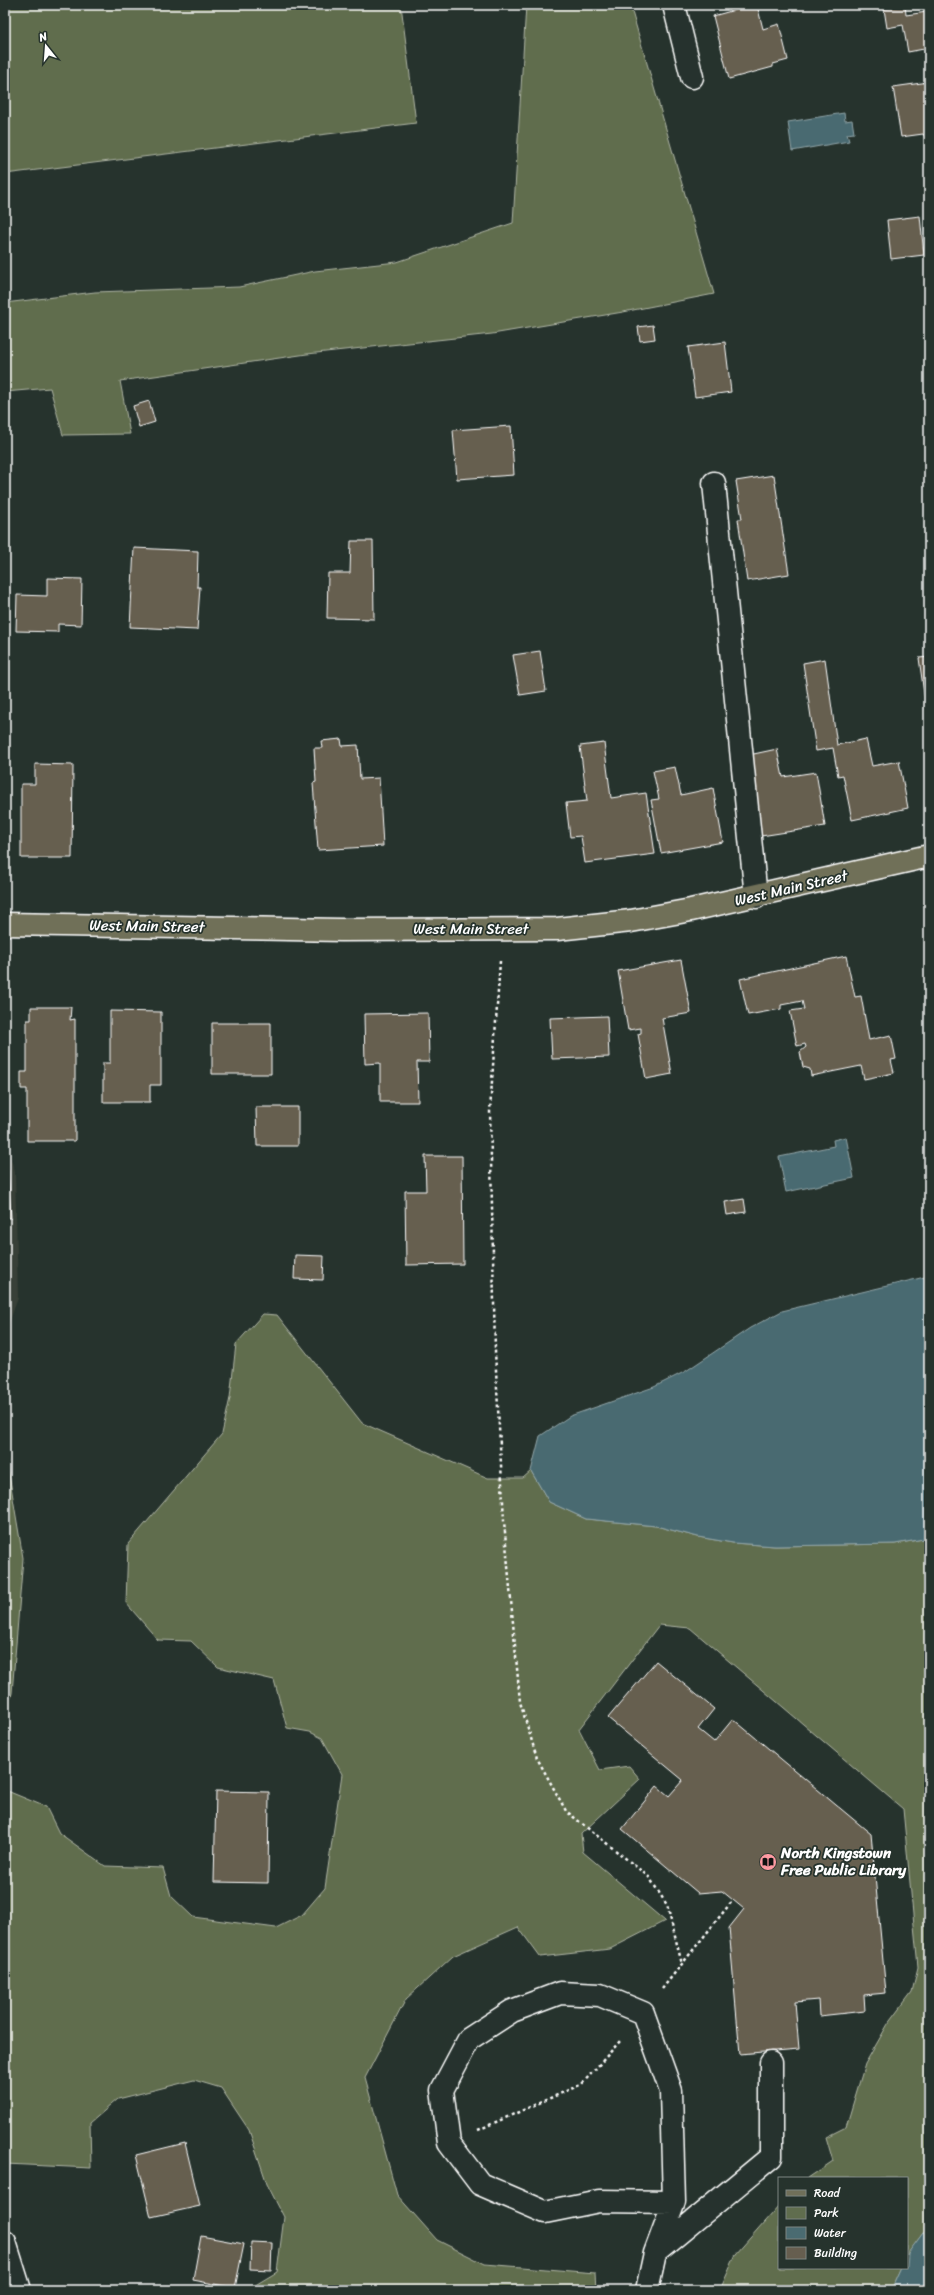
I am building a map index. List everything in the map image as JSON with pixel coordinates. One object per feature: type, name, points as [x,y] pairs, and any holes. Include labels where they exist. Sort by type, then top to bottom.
[{"type":"main road","name":"West Main Street","points":[[5,924],[349,930],[557,929],[631,921],[756,897],[929,856]]},
{"type":"street","points":[[674,5],[692,77]]},
{"type":"street","points":[[714,483],[756,897]]},
{"type":"street","points":[[647,2290],[655,2253],[674,2202],[671,2091],[643,2013],[600,1995],[560,1994],[512,2011],[469,2039],[442,2090],[449,2143],[480,2184],[545,2212],[598,2201],[674,2202]]},
{"type":"street","points":[[655,2253],[770,2157],[771,2064]]},
{"type":"street","points":[[5,2242],[20,2290]]},
{"type":"path","points":[[502,930],[490,1111],[495,1352],[504,1521],[520,1702],[537,1758],[566,1810],[649,1877],[667,1905],[682,1964]]},
{"type":"path","points":[[449,2143],[582,2084],[643,2013],[732,1900]]},
{"type":"shaded area","points":[[5,1142],[15,1172],[18,1298],[5,1334]]},
{"type":"green space","points":[[5,5],[401,5],[416,123],[5,174]]},
{"type":"green space","points":[[526,5],[630,5],[714,294],[623,312],[492,334],[307,354],[120,381],[130,434],[63,435],[50,388],[5,392],[5,303],[95,292],[239,287],[315,271],[397,262],[513,223]]},
{"type":"green space","points":[[263,1314],[277,1315],[362,1423],[488,1478],[523,1478],[531,1471],[549,1502],[586,1519],[656,1526],[698,1537],[733,1543],[775,1546],[895,1544],[929,1538],[929,2225],[908,2254],[908,2177],[809,2177],[833,2161],[826,2137],[846,2127],[865,2064],[888,2024],[912,1992],[918,1967],[903,1809],[690,1628],[659,1625],[579,1729],[600,1770],[629,1766],[640,1779],[581,1834],[583,1852],[665,1921],[610,1949],[540,1957],[518,1927],[453,1956],[406,1999],[365,2078],[397,2195],[437,2240],[485,2264],[595,2273],[596,2290],[247,2290],[277,2272],[284,2217],[267,2184],[249,2130],[221,2088],[194,2080],[118,2099],[90,2123],[91,2168],[5,2164],[5,1790],[46,1807],[59,1833],[105,1866],[163,1868],[171,1896],[193,1917],[276,1928],[302,1915],[325,1888],[342,1774],[322,1738],[310,1732],[287,1728],[274,1680],[218,1667],[191,1641],[158,1640],[126,1603],[128,1544],[222,1434],[230,1398],[236,1344]]},
{"type":"green space","points":[[5,1450],[23,1558],[12,1693],[5,1721]]},
{"type":"green space","points":[[778,2206],[778,2269],[901,2269],[891,2290],[720,2290],[736,2254]]},
{"type":"water","points":[[844,113],[845,121],[852,120],[854,133],[847,134],[849,141],[792,151],[788,122]]},
{"type":"water","points":[[846,1137],[854,1178],[786,1192],[779,1157],[834,1146],[833,1140]]},
{"type":"water","points":[[929,1276],[929,1538],[895,1544],[775,1546],[733,1543],[698,1537],[656,1526],[586,1519],[549,1502],[531,1471],[540,1436],[570,1416],[654,1387],[686,1371],[750,1328],[782,1311]]},
{"type":"water","points":[[929,2225],[929,2290],[891,2290],[901,2269],[908,2269],[908,2253]]},
{"type":"building","points":[[757,5],[763,29],[779,24],[788,60],[773,64],[773,67],[729,79],[713,16]]},
{"type":"building","points":[[905,5],[906,15],[927,12],[926,5],[929,5],[929,48],[908,52],[903,25],[887,28],[884,9]]},
{"type":"building","points":[[929,82],[929,138],[926,138],[923,134],[901,137],[893,87]]},
{"type":"building","points":[[920,216],[924,255],[891,259],[887,220]]},
{"type":"building","points":[[653,325],[655,339],[640,341],[638,327]]},
{"type":"building","points":[[725,342],[731,392],[695,397],[688,347]]},
{"type":"building","points":[[149,401],[155,422],[139,427],[133,406]]},
{"type":"building","points":[[511,426],[514,475],[457,479],[453,430]]},
{"type":"building","points":[[774,475],[789,574],[747,581],[738,519],[742,519],[736,481]]},
{"type":"building","points":[[351,541],[373,541],[374,619],[327,618],[328,573],[350,573]]},
{"type":"building","points":[[134,548],[198,551],[197,587],[200,587],[197,630],[130,627]]},
{"type":"building","points":[[47,578],[82,579],[81,625],[58,624],[58,632],[16,631],[17,595],[47,596]]},
{"type":"building","points":[[540,651],[546,691],[520,695],[513,655]]},
{"type":"building","points":[[929,657],[929,714],[927,715],[919,658]]},
{"type":"building","points":[[825,659],[837,745],[866,739],[872,766],[899,761],[908,808],[852,820],[843,775],[838,776],[833,748],[816,751],[803,663]]},
{"type":"building","points":[[341,739],[342,746],[358,745],[360,779],[379,778],[383,846],[318,850],[313,783],[316,782],[314,748],[322,748],[321,741]]},
{"type":"building","points":[[604,743],[611,798],[646,793],[655,854],[585,863],[581,836],[570,837],[566,803],[587,801],[580,746]]},
{"type":"building","points":[[777,749],[783,777],[816,772],[825,826],[761,836],[749,755]]},
{"type":"building","points":[[35,764],[73,765],[72,858],[21,858],[21,784],[35,784]]},
{"type":"building","points":[[675,767],[681,795],[713,788],[723,842],[661,853],[651,800],[659,799],[653,771]]},
{"type":"building","points":[[846,956],[855,997],[861,996],[869,1040],[891,1035],[896,1059],[891,1060],[894,1073],[864,1079],[861,1066],[811,1076],[810,1069],[803,1067],[800,1052],[806,1047],[805,1044],[797,1046],[790,1011],[804,1009],[802,1001],[781,1005],[781,1009],[748,1015],[740,979]]},
{"type":"building","points":[[681,960],[691,1013],[662,1018],[672,1074],[646,1079],[638,1034],[641,1033],[641,1028],[628,1030],[618,971]]},
{"type":"building","points":[[31,1007],[71,1007],[70,1020],[75,1019],[75,1141],[27,1141],[27,1089],[21,1089],[21,1072],[27,1072],[27,1020],[31,1020]]},
{"type":"building","points":[[110,1011],[161,1012],[161,1085],[150,1085],[150,1102],[103,1102],[103,1063],[110,1063]]},
{"type":"building","points":[[428,1013],[429,1062],[417,1062],[418,1102],[380,1102],[380,1063],[365,1064],[364,1014]]},
{"type":"building","points":[[607,1016],[609,1057],[552,1059],[550,1018]]},
{"type":"building","points":[[212,1023],[271,1023],[271,1074],[212,1074]]},
{"type":"building","points":[[256,1107],[298,1107],[298,1146],[257,1146]]},
{"type":"building","points":[[425,1156],[462,1156],[463,1264],[406,1265],[405,1191],[426,1191]]},
{"type":"building","points":[[5,1170],[8,1170],[11,1218],[5,1218]]},
{"type":"building","points":[[744,1199],[746,1212],[727,1215],[725,1202]]},
{"type":"building","points":[[295,1255],[324,1256],[323,1280],[294,1279]]},
{"type":"building","name":"North Kingstown Free Public Library","points":[[656,1661],[714,1709],[698,1729],[714,1742],[733,1719],[871,1834],[886,1993],[864,1995],[865,2011],[819,2016],[818,2000],[795,2002],[799,2049],[740,2054],[729,1928],[744,1909],[722,1891],[698,1893],[622,1829],[657,1786],[669,1796],[683,1780],[608,1718]]},
{"type":"building","points":[[216,1791],[269,1792],[268,1883],[214,1882]]},
{"type":"building","points":[[185,2143],[200,2206],[151,2217],[136,2155]]},
{"type":"building","points":[[201,2236],[244,2244],[235,2288],[193,2280]]},
{"type":"building","points":[[251,2242],[272,2243],[271,2270],[250,2269]]},
{"type":"place","name":"North Kingstown Free Public Library","points":[[768,1862]]}]
